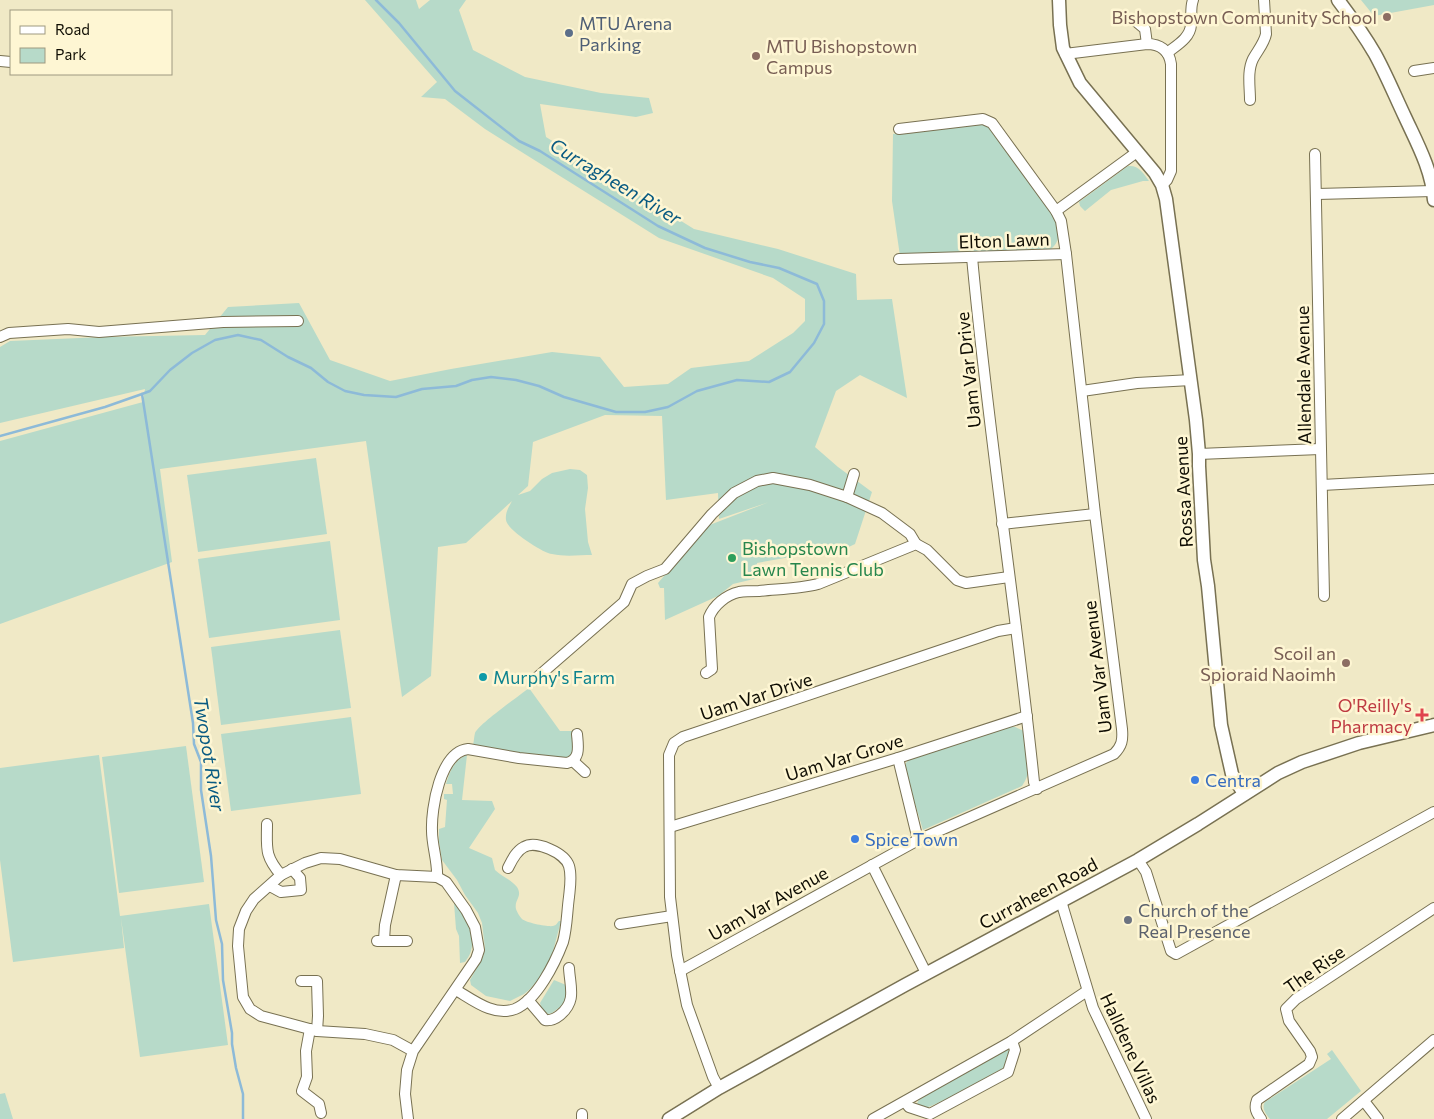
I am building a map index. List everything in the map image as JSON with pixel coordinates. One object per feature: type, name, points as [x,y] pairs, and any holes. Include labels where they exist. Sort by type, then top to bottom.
[{"type":"street","name":"Rossa Avenue","points":[[1059,0],[1061,41],[1065,54],[1080,83],[1087,94],[1154,173],[1162,185],[1167,206],[1191,380],[1199,454],[1204,560],[1221,725],[1232,774],[1244,794]]},
{"type":"street","points":[[1168,53],[1190,31],[1192,0]]},
{"type":"street","points":[[1250,100],[1250,66],[1266,34],[1264,0]]},
{"type":"street","points":[[1338,0],[1358,27],[1386,76],[1421,150],[1430,175],[1434,200]]},
{"type":"street","points":[[1133,19],[1145,29],[1147,44]]},
{"type":"street","points":[[1065,54],[1147,44],[1158,46],[1168,53],[1171,64],[1171,171],[1168,180],[1162,185]]},
{"type":"street","points":[[1414,72],[1434,68]]},
{"type":"street","name":"Elton Lawn","points":[[899,129],[986,120],[994,126],[1056,211],[1061,221],[1066,254],[899,259]]},
{"type":"street","name":"Elton Lawn","points":[[1056,211],[1137,152]]},
{"type":"street","name":"Allendale Avenue","points":[[1315,154],[1324,596]]},
{"type":"street","points":[[1317,194],[1434,191]]},
{"type":"street","name":"Uam Var Avenue","points":[[680,970],[918,840],[1114,754],[1120,748],[1123,739],[1066,254]]},
{"type":"street","name":"Uam Var Drive","points":[[972,257],[1002,524],[1034,782],[1037,789]]},
{"type":"street","points":[[0,337],[9,333],[68,329],[100,332],[223,322],[298,321]]},
{"type":"street","points":[[1082,391],[1137,383],[1191,380]]},
{"type":"street","points":[[1199,454],[1320,449]]},
{"type":"street","points":[[847,497],[854,474]]},
{"type":"street","points":[[534,680],[624,602],[632,584],[647,576],[665,570],[712,514],[734,493],[756,481],[773,478],[810,485],[847,497],[882,513],[910,534],[916,544],[927,550],[957,580],[966,584],[1009,578]]},
{"type":"street","points":[[1322,485],[1434,479]]},
{"type":"street","points":[[1002,524],[1096,514]]},
{"type":"street","points":[[706,673],[712,669],[709,616],[719,602],[728,596],[739,592],[806,587],[818,584],[916,544]]},
{"type":"street","name":"Uam Var Drive","points":[[719,1088],[686,1005],[672,916],[670,897],[669,755],[674,743],[683,737],[998,631],[1016,628]]},
{"type":"street","name":"Uam Var Grove","points":[[670,827],[898,758],[1027,716]]},
{"type":"street","name":"Curraheen Road","points":[[669,1119],[719,1088],[926,973],[1138,860],[1278,773],[1302,762],[1359,743],[1434,725]]},
{"type":"street","points":[[437,877],[432,831],[433,807],[443,773],[455,754],[461,750],[468,749],[544,762],[567,763],[573,760],[578,752],[577,734]]},
{"type":"street","points":[[898,758],[918,840]]},
{"type":"street","points":[[573,760],[585,772]]},
{"type":"street","points":[[1138,860],[1146,872],[1171,951],[1176,954],[1434,812]]},
{"type":"street","points":[[267,824],[267,853],[280,875]]},
{"type":"street","points":[[456,990],[482,1006],[498,1011],[514,1009],[528,1000],[541,985],[563,941],[571,875],[568,863],[558,852],[530,845],[522,848],[516,854],[508,868]]},
{"type":"street","points":[[408,1119],[405,1094],[407,1070],[414,1051],[476,959],[479,950],[475,927],[466,910],[446,882],[437,877],[396,875],[340,859],[321,858],[305,863],[280,875],[254,899],[246,911],[239,929],[238,946],[243,997],[250,1009],[260,1016],[313,1030],[365,1034],[392,1040],[414,1051]]},
{"type":"street","points":[[872,865],[926,973]]},
{"type":"street","points":[[270,886],[280,892],[301,890],[300,878],[292,869]]},
{"type":"street","points":[[396,875],[381,941],[407,941]]},
{"type":"street","name":"Halldene Villas","points":[[1061,901],[1093,1008],[1146,1119]]},
{"type":"street","name":"The Rise","points":[[1261,1119],[1256,1112],[1256,1100],[1309,1064],[1312,1057],[1310,1051],[1288,1021],[1286,1009],[1296,999],[1434,908]]},
{"type":"street","points":[[620,924],[672,916]]},
{"type":"street","points":[[528,1000],[545,1020],[549,1021],[560,1014],[569,1006],[571,1000],[569,968]]},
{"type":"street","points":[[300,981],[317,981],[318,1016],[306,1051],[307,1077],[302,1091],[319,1104],[321,1113]]},
{"type":"street","points":[[872,1119],[1012,1041],[1087,991]]},
{"type":"street","points":[[1342,1119],[1434,1040]]},
{"type":"street","points":[[905,1102],[909,1107],[930,1114],[1008,1072],[1015,1050],[1012,1041]]},
{"type":"street","points":[[1364,1101],[1378,1119]]},
{"type":"green space","points":[[365,0],[416,0],[419,9],[430,0],[466,0],[459,10],[473,50],[525,77],[601,93],[649,98],[653,113],[636,117],[540,104],[546,137],[694,229],[778,249],[856,274],[857,300],[892,299],[907,398],[860,375],[836,391],[815,447],[872,492],[855,544],[830,556],[823,549],[813,553],[757,563],[758,578],[733,584],[718,596],[665,620],[664,588],[660,588],[658,583],[707,526],[769,502],[719,519],[718,493],[666,500],[662,416],[605,415],[533,442],[528,486],[518,495],[530,491],[542,479],[552,473],[570,469],[580,470],[587,475],[588,488],[585,509],[588,542],[592,555],[567,556],[547,553],[526,540],[512,529],[506,520],[512,501],[466,543],[438,547],[431,676],[402,697],[366,441],[160,469],[172,562],[0,624],[0,441],[143,402],[145,389],[0,423],[0,347],[10,341],[205,335],[228,307],[299,303],[330,360],[390,381],[552,352],[600,357],[624,387],[668,384],[691,368],[749,361],[793,333],[805,321],[805,299],[773,278],[659,238],[485,129],[445,99],[421,97],[437,82]]},
{"type":"green space","name":"Bishopstown Community School","points":[[1361,0],[1434,0],[1434,5],[1374,16]]},
{"type":"green space","points":[[979,124],[987,125],[994,132],[1052,211],[1058,231],[1055,245],[1051,249],[900,256],[892,201],[893,134]]},
{"type":"green space","points":[[1128,166],[1138,168],[1149,181],[1111,190],[1085,211],[1080,206],[1079,202]]},
{"type":"green space","points":[[316,458],[327,534],[198,552],[187,475]]},
{"type":"green space","points":[[330,541],[340,620],[209,638],[198,559]]},
{"type":"green space","points":[[340,630],[351,708],[221,725],[211,647]]},
{"type":"green space","points":[[529,688],[560,731],[573,731],[575,752],[569,758],[554,759],[473,745],[475,733],[478,729]]},
{"type":"green space","points":[[351,717],[361,794],[231,811],[221,734]]},
{"type":"green space","points":[[1009,727],[1015,727],[1024,731],[1028,774],[1022,786],[923,830],[905,771],[906,763],[911,757]]},
{"type":"green space","points":[[186,746],[204,882],[119,893],[102,757]]},
{"type":"green space","points":[[99,755],[120,916],[209,904],[228,1045],[140,1057],[121,918],[124,948],[13,962],[0,860],[0,768]]},
{"type":"green space","points":[[467,755],[462,800],[492,801],[495,809],[469,848],[492,858],[495,870],[517,887],[519,896],[516,909],[522,919],[550,926],[561,921],[551,959],[538,980],[524,994],[510,1001],[486,996],[471,985],[470,980],[483,957],[485,949],[482,923],[478,913],[442,860],[439,829],[445,827],[447,800],[444,799],[444,794],[453,794],[452,784],[446,784],[451,770],[456,763]]},
{"type":"green space","points":[[454,903],[465,919],[472,939],[470,954],[465,962],[460,963],[459,936],[456,929]]},
{"type":"green space","points":[[554,980],[566,985],[565,1003],[548,1014],[542,1009],[540,1003]]},
{"type":"green space","points":[[1009,1048],[1005,1067],[931,1106],[925,1108],[916,1106],[920,1097]]},
{"type":"green space","points":[[1332,1050],[1361,1091],[1327,1119],[1270,1119],[1264,1109],[1265,1102],[1331,1059],[1327,1054]]},
{"type":"green space","points":[[5,1093],[13,1119],[0,1119],[0,1094]]},
{"type":"waterway","name":"Curragheen River","points":[[0,436],[105,407],[150,391],[170,370],[192,353],[215,340],[238,335],[261,340],[288,357],[311,368],[328,382],[345,391],[364,395],[396,397],[422,389],[456,386],[472,380],[491,377],[516,380],[539,386],[564,397],[616,412],[645,412],[668,407],[697,391],[737,380],[769,382],[790,372],[814,343],[824,324],[824,301],[817,284],[779,268],[750,262],[705,248],[658,226],[540,151],[519,141],[455,91],[399,23],[376,0]]},
{"type":"waterway","name":"Twopot River","points":[[142,394],[193,723],[194,744],[201,762],[201,790],[211,856],[216,920],[222,944],[223,980],[236,1068],[243,1094],[243,1119]]},
{"type":"place","name":"Bishopstown Community School","points":[[1387,17]]},
{"type":"place","name":"MTU Arena Parking","points":[[569,33]]},
{"type":"place","name":"MTU Bishopstown Campus","points":[[756,56]]},
{"type":"place","name":"Bishopstown Lawn Tennis Club","points":[[732,558]]},
{"type":"place","name":"Scoil an Spioraid Naoimh","points":[[1346,663]]},
{"type":"place","name":"Murphy's Farm","points":[[483,677]]},
{"type":"place","name":"O'Reilly's Pharmacy","points":[[1422,715]]},
{"type":"place","name":"Centra","points":[[1195,780]]},
{"type":"place","name":"Spice Town","points":[[855,839]]},
{"type":"place","name":"Church of the Real Presence","points":[[1128,920]]}]
